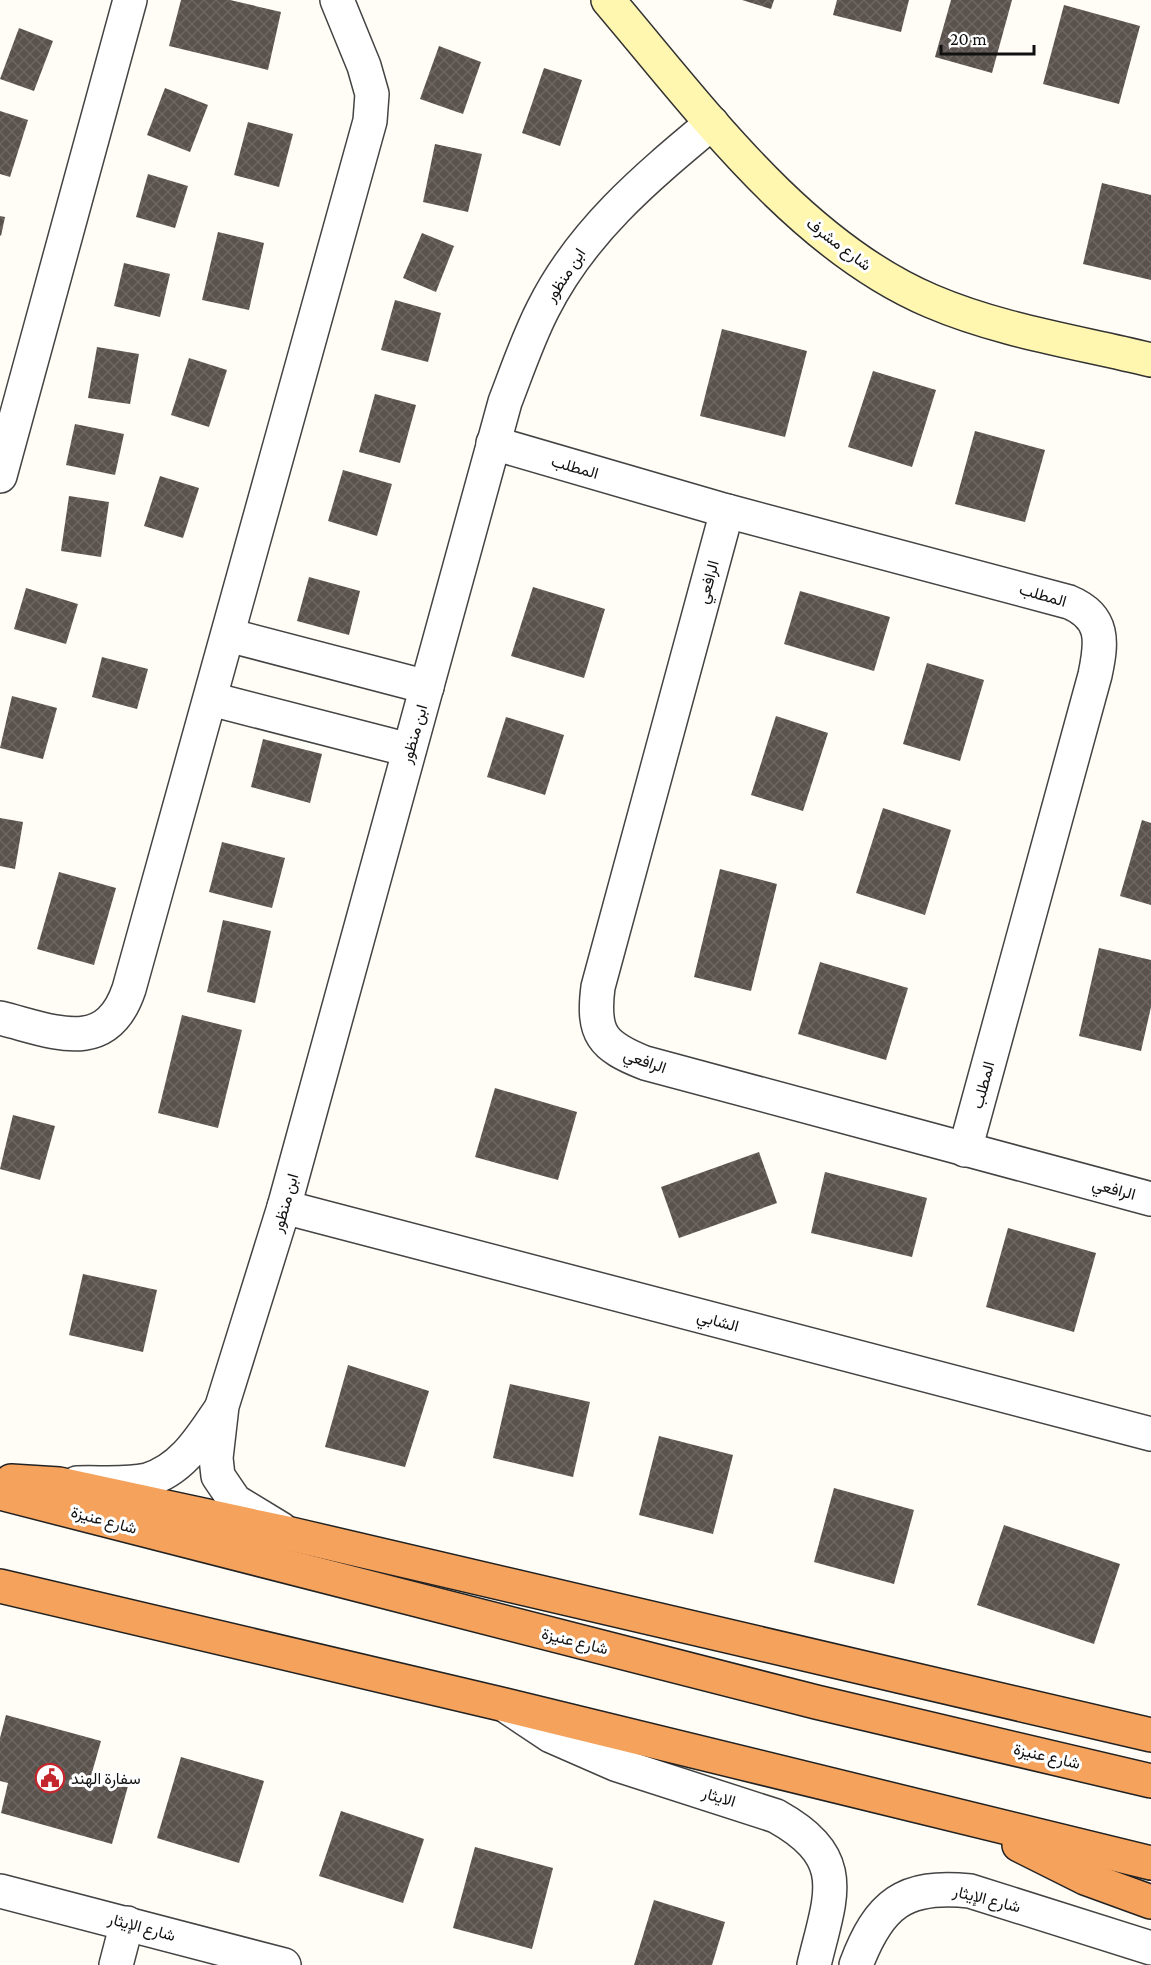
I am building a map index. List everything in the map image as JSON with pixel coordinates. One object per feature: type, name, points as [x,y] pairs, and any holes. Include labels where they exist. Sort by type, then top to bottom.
[{"type":"highway","points":[[0,1480],[59,1484],[291,1534],[1151,1735]]},
{"type":"highway","name":"شارع عنيزة","points":[[0,1493],[805,1699],[1151,1780]]},
{"type":"highway","points":[[0,1586],[505,1705],[963,1819],[1151,1863]]},
{"type":"highway","points":[[963,1819],[1085,1878],[1151,1902]]},
{"type":"street","points":[[0,476],[130,0]]},
{"type":"street","points":[[0,1018],[64,1034],[87,1034],[106,1026],[122,1010],[211,699],[369,121],[372,94],[367,75],[337,0]]},
{"type":"street","name":"شارع مشرف","points":[[608,0],[712,123],[806,221],[834,244],[897,285],[974,317],[1151,360]]},
{"type":"street","name":"ابن منظور","points":[[291,1534],[260,1519],[236,1501],[218,1476],[216,1458],[222,1406],[284,1207],[505,402],[543,309],[570,263],[603,220],[641,182],[712,123]]},
{"type":"street","name":"المطلب","points":[[493,443],[727,511],[1069,602],[1082,607],[1095,621],[1100,644],[1095,675],[965,1150]]},
{"type":"street","name":"الرافعي","points":[[727,511],[598,987],[594,1014],[600,1035],[618,1053],[645,1063],[1151,1199]]},
{"type":"street","points":[[228,635],[427,687]]},
{"type":"street","points":[[211,699],[409,750]]},
{"type":"street","name":"الشابي","points":[[284,1207],[1151,1434]]},
{"type":"street","name":"ابن منظور","points":[[59,1484],[147,1480],[172,1467],[192,1451],[222,1406]]},
{"type":"street","name":"الايثار","points":[[505,1705],[551,1736],[615,1764],[776,1816],[794,1826],[816,1844],[828,1865],[830,1887],[828,1906],[814,1965]]},
{"type":"street","name":"شارع الإيثار","points":[[856,1965],[866,1938],[884,1913],[915,1893],[940,1888],[970,1891],[1151,1948]]},
{"type":"street","name":"شارع الإيثار","points":[[0,1891],[285,1965]]},
{"type":"street","points":[[116,1965],[127,1923]]},
{"type":"building","points":[[181,0],[230,0],[281,12],[268,70],[169,46]]},
{"type":"building","points":[[742,0],[774,0],[771,9]]},
{"type":"building","points":[[837,0],[909,0],[901,32],[833,15]]},
{"type":"building","points":[[951,0],[1012,0],[992,73],[935,57]]},
{"type":"building","points":[[1064,5],[1140,26],[1119,104],[1043,84]]},
{"type":"building","points":[[19,28],[53,41],[34,91],[0,79]]},
{"type":"building","points":[[439,46],[481,62],[463,114],[420,99]]},
{"type":"building","points":[[544,68],[582,80],[560,146],[522,133]]},
{"type":"building","points":[[165,88],[208,105],[190,152],[147,135]]},
{"type":"building","points":[[0,111],[28,120],[10,177],[0,174]]},
{"type":"building","points":[[248,122],[293,134],[279,187],[234,175]]},
{"type":"building","points":[[435,144],[482,154],[468,212],[423,202]]},
{"type":"building","points":[[148,174],[188,186],[175,228],[136,217]]},
{"type":"building","points":[[1102,183],[1151,195],[1151,280],[1083,264]]},
{"type":"building","points":[[0,216],[5,217],[1,236],[0,235]]},
{"type":"building","points":[[218,232],[264,243],[249,310],[202,300]]},
{"type":"building","points":[[422,233],[454,246],[436,292],[403,278]]},
{"type":"building","points":[[124,263],[170,274],[160,317],[114,306]]},
{"type":"building","points":[[395,300],[441,313],[428,362],[381,350]]},
{"type":"building","points":[[722,329],[807,351],[785,437],[700,416]]},
{"type":"building","points":[[97,347],[139,354],[130,404],[88,398]]},
{"type":"building","points":[[189,358],[227,370],[209,427],[171,415]]},
{"type":"building","points":[[873,371],[936,390],[912,467],[848,447]]},
{"type":"building","points":[[375,394],[416,405],[400,463],[359,452]]},
{"type":"building","points":[[75,424],[124,434],[115,475],[66,465]]},
{"type":"building","points":[[975,431],[1045,450],[1025,522],[955,504]]},
{"type":"building","points":[[343,470],[392,484],[377,536],[328,521]]},
{"type":"building","points":[[160,476],[199,488],[183,538],[144,526]]},
{"type":"building","points":[[69,496],[109,502],[101,557],[61,551]]},
{"type":"building","points":[[309,577],[360,591],[349,635],[297,621]]},
{"type":"building","points":[[533,587],[605,609],[584,678],[511,656]]},
{"type":"building","points":[[26,588],[78,604],[66,644],[14,629]]},
{"type":"building","points":[[800,591],[890,617],[874,671],[784,644]]},
{"type":"building","points":[[102,657],[148,669],[137,709],[92,697]]},
{"type":"building","points":[[927,663],[984,680],[960,761],[903,744]]},
{"type":"building","points":[[12,696],[57,708],[43,759],[0,748]]},
{"type":"building","points":[[776,716],[828,733],[803,811],[751,795]]},
{"type":"building","points":[[506,717],[564,735],[545,795],[487,777]]},
{"type":"building","points":[[263,739],[322,754],[310,803],[251,787]]},
{"type":"building","points":[[883,808],[951,830],[925,915],[856,893]]},
{"type":"building","points":[[0,818],[23,822],[15,869],[0,866]]},
{"type":"building","points":[[1142,820],[1151,823],[1151,905],[1120,896]]},
{"type":"building","points":[[222,842],[285,858],[272,908],[209,892]]},
{"type":"building","points":[[720,869],[777,884],[751,991],[694,977]]},
{"type":"building","points":[[59,872],[116,888],[94,965],[37,949]]},
{"type":"building","points":[[223,920],[271,931],[255,1003],[207,992]]},
{"type":"building","points":[[1099,948],[1151,960],[1151,1007],[1141,1051],[1079,1036]]},
{"type":"building","points":[[820,962],[908,988],[886,1060],[798,1034]]},
{"type":"building","points":[[182,1015],[242,1030],[218,1128],[158,1113]]},
{"type":"building","points":[[495,1088],[577,1112],[558,1180],[475,1157]]},
{"type":"building","points":[[13,1115],[55,1126],[40,1180],[0,1169]]},
{"type":"building","points":[[759,1152],[777,1203],[679,1238],[661,1187]]},
{"type":"building","points":[[825,1172],[927,1198],[912,1257],[811,1233]]},
{"type":"building","points":[[1008,1228],[1096,1253],[1074,1332],[986,1307]]},
{"type":"building","points":[[83,1274],[157,1290],[143,1352],[69,1335]]},
{"type":"building","points":[[348,1365],[429,1391],[405,1467],[325,1447]]},
{"type":"building","points":[[510,1384],[590,1402],[573,1477],[493,1458]]},
{"type":"building","points":[[659,1436],[733,1455],[713,1534],[639,1515]]},
{"type":"building","points":[[834,1488],[914,1510],[894,1584],[814,1562]]},
{"type":"building","points":[[1004,1525],[1120,1564],[1094,1644],[977,1605]]},
{"type":"building","name":"سفارة الهند","points":[[6,1715],[101,1741],[91,1776],[128,1786],[112,1844],[1,1813],[8,1783],[0,1781],[0,1738]]},
{"type":"building","points":[[181,1757],[264,1781],[239,1863],[157,1838]]},
{"type":"building","points":[[341,1811],[424,1839],[403,1903],[319,1876]]},
{"type":"building","points":[[475,1847],[553,1868],[532,1949],[453,1928]]},
{"type":"building","points":[[654,1900],[725,1922],[712,1965],[634,1965]]},
{"type":"place","name":"سفارة الهند","points":[[50,1778]]}]
